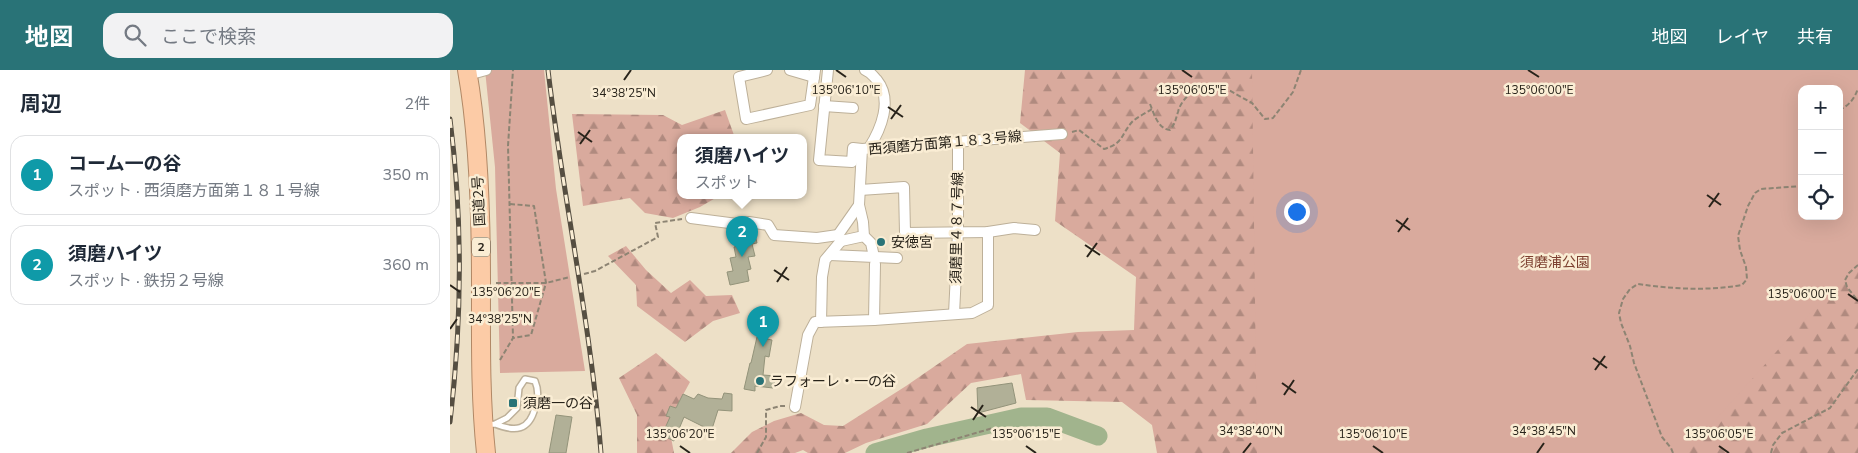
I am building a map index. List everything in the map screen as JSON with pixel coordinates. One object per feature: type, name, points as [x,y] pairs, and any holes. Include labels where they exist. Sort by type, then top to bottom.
[{"type":"highway","name":"国道2号","points":[[468,73],[473,108],[478,180],[481,283],[480,374],[489,425],[486,453]]},
{"type":"street","points":[[468,73],[486,70]]},
{"type":"street","points":[[767,70],[739,78],[746,119],[810,105],[814,74],[790,70]]},
{"type":"street","points":[[828,70],[819,160],[852,162],[853,148],[865,149],[878,134],[885,110],[882,87],[870,71],[865,70]]},
{"type":"street","points":[[824,106],[852,108]]},
{"type":"street","name":"西須磨方面第１８３号線","points":[[874,260],[871,243],[864,236],[859,205],[865,149],[1062,134]]},
{"type":"street","name":"須磨里４８７号線","points":[[954,314],[958,232],[958,141]]},
{"type":"street","points":[[860,190],[904,186],[905,233],[988,232],[1014,228],[1035,230]]},
{"type":"street","points":[[821,322],[824,260],[830,254],[859,205]]},
{"type":"street","points":[[691,218],[737,224],[749,222],[768,225],[774,235],[817,238],[864,236]]},
{"type":"street","points":[[795,406],[808,335],[815,322],[972,313],[988,305],[988,232]]},
{"type":"street","points":[[830,254],[874,260],[898,258]]},
{"type":"street","points":[[874,260],[874,320]]},
{"type":"lane","points":[[525,379],[535,381],[539,391],[532,419],[520,429],[506,429],[489,425],[507,418],[517,408],[519,388],[525,379]]},
{"type":"path","points":[[500,360],[513,338],[508,146],[514,70]]},
{"type":"path","points":[[1150,104],[1159,125],[1166,130],[1170,130],[1177,121],[1178,111],[1188,95],[1197,86],[1225,88],[1252,103],[1266,119],[1273,118],[1293,92],[1301,70]]},
{"type":"path","points":[[1843,108],[1847,107],[1856,95],[1858,88]]},
{"type":"path","points":[[1062,134],[1079,130],[1104,149],[1114,146],[1119,142],[1134,120],[1152,109]]},
{"type":"path","points":[[1672,453],[1671,448],[1662,437],[1621,323],[1619,313],[1623,299],[1630,289],[1638,284],[1666,288],[1724,288],[1742,285],[1747,279],[1738,236],[1748,206],[1755,193],[1761,189],[1798,186]]},
{"type":"path","points":[[510,204],[534,206],[546,284],[531,335],[513,338]]},
{"type":"path","points":[[584,274],[595,271],[658,237],[655,223],[691,218]]},
{"type":"path","points":[[1858,265],[1849,272],[1845,280],[1847,288],[1858,302]]},
{"type":"path","points":[[481,283],[546,284],[570,277]]},
{"type":"path","points":[[1771,453],[1773,445],[1782,432],[1830,408],[1858,369]]},
{"type":"path","points":[[757,453],[766,437],[766,410],[780,406],[795,406]]},
{"type":"path","points":[[907,453],[993,428]]},
{"type":"green space","points":[[485,70],[544,70],[556,189],[585,371],[500,373],[495,167]]},
{"type":"green space","name":"須磨浦公園","points":[[1025,70],[1858,70],[1858,453],[1157,453],[1152,425],[1122,402],[1026,400],[1021,374],[971,383],[927,424],[866,443],[845,453],[808,453],[803,450],[795,453],[731,453],[752,432],[774,421],[801,413],[824,425],[843,426],[967,344],[1078,332],[1134,330],[1136,277],[1055,221],[1060,153],[1020,123]]},
{"type":"green space","name":"須磨浦公園","points":[[1252,70],[1858,70],[1858,260],[1686,453],[1257,453]]},
{"type":"green space","points":[[725,110],[734,134],[677,134],[677,199],[714,199],[673,218],[645,213],[630,198],[583,206],[572,114],[663,115],[682,125]]},
{"type":"green space","points":[[626,246],[646,270],[671,293],[690,280],[706,296],[732,295],[740,313],[713,321],[685,342],[637,306],[636,285],[608,256]]},
{"type":"green space","points":[[656,353],[690,382],[668,422],[674,453],[637,453],[637,415],[619,378]]},
{"type":"building","points":[[754,230],[757,243],[752,244],[755,256],[748,257],[751,269],[747,270],[749,281],[730,285],[727,272],[733,271],[730,258],[736,257],[734,247],[738,246],[736,234]]},
{"type":"building","points":[[757,337],[772,340],[769,357],[765,356],[763,375],[776,376],[773,388],[755,386],[755,391],[744,389]]},
{"type":"building","points":[[1012,383],[1016,403],[978,413],[977,388]]},
{"type":"building","points":[[724,393],[732,394],[732,411],[718,410],[712,429],[684,417],[674,441],[662,435],[670,417],[666,416],[670,406],[676,408],[683,394],[694,399],[698,394],[708,398],[722,399]]},
{"type":"building","points":[[556,415],[572,417],[566,453],[549,453]]},
{"type":"waterway","points":[[875,453],[927,438],[1021,417],[1047,417],[1098,436]]},
{"type":"railway","points":[[548,70],[591,357],[601,453]]},
{"type":"railway","points":[[450,119],[459,233],[459,308],[450,422]]},
{"type":"place","name":"安徳宮","points":[[881,242]]},
{"type":"place","name":"須磨ハイツ","points":[[742,257]]},
{"type":"place","name":"コーム一の谷","points":[[763,347]]},
{"type":"place","name":"ラフォーレ・一の谷","points":[[760,381]]},
{"type":"place","name":"須磨一の谷","points":[[513,403]]}]
